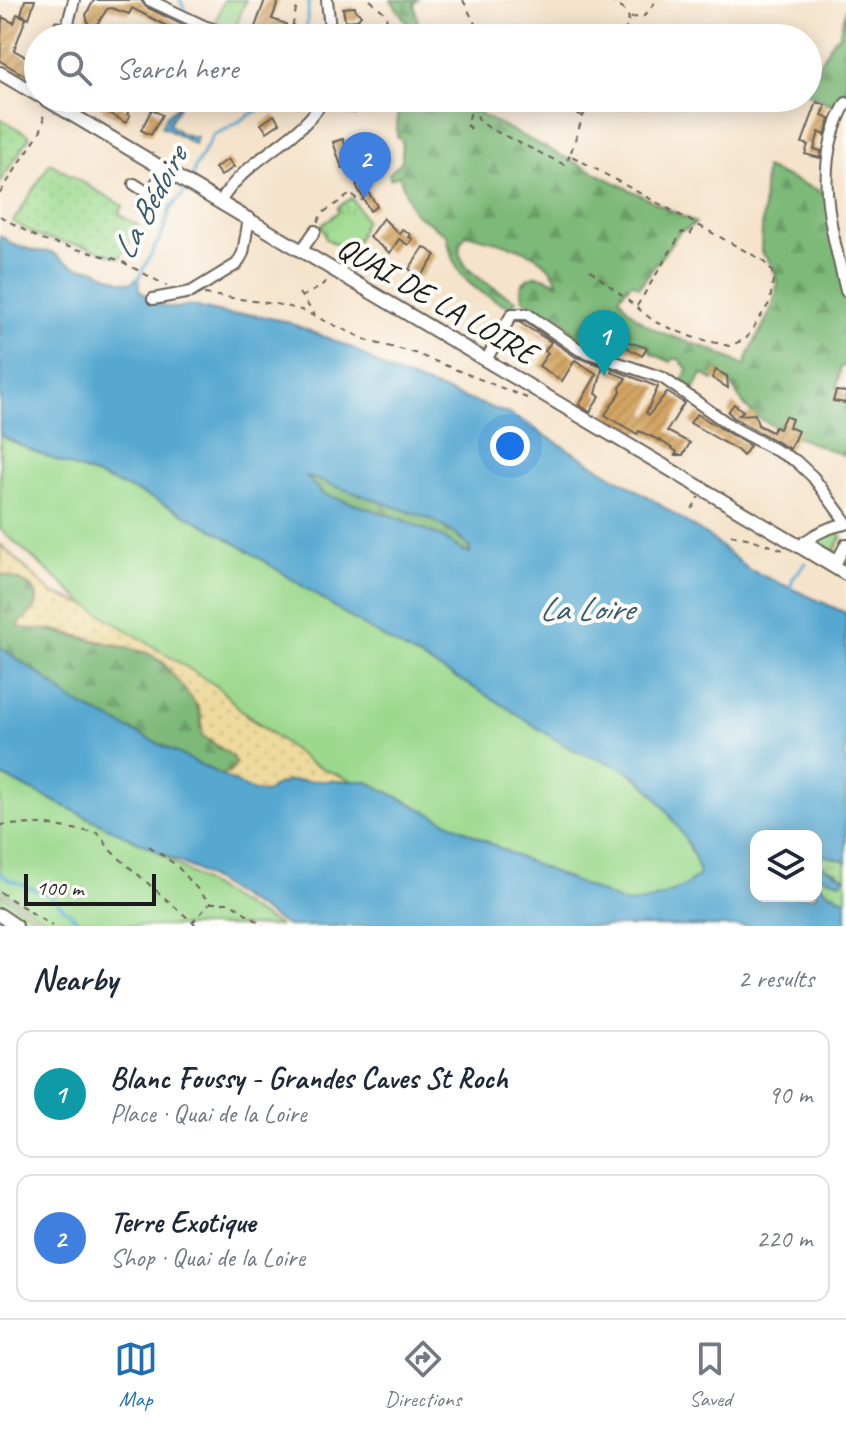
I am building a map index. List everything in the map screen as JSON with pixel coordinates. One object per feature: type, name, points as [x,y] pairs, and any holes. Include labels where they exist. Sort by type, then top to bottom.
[{"type":"main road","points":[[0,73],[24,87]]},
{"type":"main road","points":[[67,112],[221,201]]},
{"type":"main road","name":"QUAI DE LA LOIRE","points":[[221,201],[839,567]]},
{"type":"main road","points":[[0,915],[16,926]]},
{"type":"street","points":[[68,24],[74,0]]},
{"type":"street","points":[[149,0],[200,24]]},
{"type":"street","points":[[327,0],[330,24]]},
{"type":"street","points":[[846,103],[832,135],[825,171],[830,219],[846,291]]},
{"type":"street","points":[[221,201],[245,170],[315,112]]},
{"type":"street","points":[[140,206],[148,193],[181,178]]},
{"type":"street","points":[[134,184],[148,193]]},
{"type":"street","points":[[153,299],[191,292],[237,264],[243,253],[249,218]]},
{"type":"street","points":[[301,251],[315,231]]},
{"type":"street","points":[[486,360],[512,314],[527,314],[580,350],[663,378],[734,428],[796,461],[813,477],[846,523],[836,525],[801,544]]},
{"type":"street","points":[[839,567],[846,544]]},
{"type":"path","points":[[293,24],[298,0]]},
{"type":"path","points":[[370,0],[385,13],[388,24]]},
{"type":"path","points":[[463,0],[475,24]]},
{"type":"path","points":[[610,0],[623,9],[629,18],[628,24]]},
{"type":"path","points":[[629,18],[644,16],[657,0]]},
{"type":"path","points":[[0,193],[40,132],[44,121],[42,112]]},
{"type":"path","points":[[471,112],[467,125],[471,129]]},
{"type":"path","points":[[476,112],[479,120],[489,128],[565,165],[585,112]]},
{"type":"path","points":[[575,112],[583,116]]},
{"type":"path","points":[[570,155],[752,253],[767,265],[773,280],[772,293],[766,311],[746,339],[729,346],[681,334],[655,322],[590,270]]},
{"type":"path","points":[[315,231],[321,214],[352,193],[358,202],[363,199]]},
{"type":"path","points":[[0,216],[41,240],[105,255],[151,277]]},
{"type":"path","points":[[637,308],[682,232],[690,235],[696,223]]},
{"type":"path","points":[[316,316],[300,295],[326,282]]},
{"type":"path","points":[[191,292],[282,305],[316,316],[371,342],[412,352],[529,399]]},
{"type":"path","points":[[692,509],[699,496]]},
{"type":"path","points":[[731,535],[787,551],[801,544]]},
{"type":"path","points":[[0,825],[42,824],[98,833],[112,852],[197,926]]},
{"type":"path","points":[[149,846],[176,865],[210,903]]},
{"type":"path","points":[[0,892],[52,926]]},
{"type":"path","points":[[192,923],[210,903],[231,903],[264,926]]},
{"type":"green space","points":[[224,0],[246,0],[237,24],[215,24]]},
{"type":"green space","points":[[391,0],[418,0],[414,3],[418,24],[408,24]]},
{"type":"green space","points":[[846,9],[846,92],[837,107],[822,100],[822,59],[833,40],[839,36]]},
{"type":"green space","points":[[398,112],[481,112],[481,115],[696,223],[681,230],[639,287],[632,282],[619,297],[646,324],[745,366],[776,295],[777,280],[772,266],[761,252],[765,168],[827,194],[846,291],[846,366],[841,366],[837,387],[846,396],[846,456],[763,421],[743,403],[717,370],[713,380],[702,374],[691,397],[677,388],[688,370],[679,359],[671,362],[651,353],[648,345],[628,342],[592,318],[582,344],[563,319],[523,300],[521,286],[533,276],[558,283],[543,262],[519,249],[467,234],[460,244],[460,255],[465,264],[484,282],[516,300],[511,307],[476,288],[460,272],[447,235],[413,212],[399,175],[390,179],[389,174],[402,161],[402,141],[397,137]]},
{"type":"green space","points":[[0,118],[30,136],[0,183]]},
{"type":"green space","points":[[50,163],[123,206],[119,214],[139,226],[120,258],[85,246],[42,238],[13,222]]},
{"type":"green space","points":[[352,198],[365,220],[357,241],[342,247],[326,239],[322,225],[338,212],[338,207]]},
{"type":"green space","points":[[0,404],[617,762],[750,872],[750,897],[619,926],[414,807],[310,763],[239,708],[218,687],[84,603],[0,529]]},
{"type":"green space","points":[[304,475],[414,511],[453,533],[470,548],[470,553],[398,518],[322,494]]},
{"type":"green space","points":[[834,531],[842,536],[834,552],[818,542]]},
{"type":"green space","points":[[0,574],[28,585],[33,591],[36,605],[21,621],[148,653],[156,659],[191,697],[201,718],[201,728],[210,742],[232,756],[236,763],[233,769],[218,775],[71,700],[0,647]]},
{"type":"green space","points":[[0,739],[172,861],[280,926],[55,926],[0,890]]},
{"type":"green space","points":[[822,855],[846,861],[846,900],[822,886],[822,877],[841,882],[838,872],[822,865]]},
{"type":"green space","points":[[0,894],[49,926],[20,926],[0,912]]},
{"type":"sand","points":[[0,544],[52,593],[114,614],[219,686],[248,717],[270,733],[366,781],[266,793],[253,791],[218,775],[229,772],[236,763],[232,756],[202,735],[198,707],[164,663],[148,653],[55,630],[18,626],[36,606],[36,593],[13,577],[0,574]]},
{"type":"water","points":[[176,112],[169,124],[182,134],[197,137],[194,144],[161,126],[167,115]]},
{"type":"water","name":"La Loire","points":[[0,235],[14,245],[52,252],[80,268],[94,269],[120,281],[131,283],[139,277],[140,291],[162,306],[177,308],[189,305],[230,315],[248,314],[285,321],[352,348],[389,371],[509,414],[650,498],[712,539],[748,569],[846,613],[846,861],[822,855],[822,830],[750,830],[750,902],[822,902],[822,886],[846,900],[846,926],[287,926],[194,869],[0,775],[0,647],[71,700],[253,791],[266,793],[288,781],[366,781],[518,857],[625,903],[663,896],[698,876],[693,855],[678,828],[637,777],[568,747],[486,695],[375,633],[188,516],[142,494],[0,435]],"holes":[[[306,476],[433,520],[460,537],[470,548],[470,553],[398,518],[322,494]]]},
{"type":"water","name":"La Loire","points":[[822,866],[845,877],[841,882],[822,877]]},
{"type":"building","points":[[25,0],[35,0],[29,18],[21,14]]},
{"type":"building","points":[[94,0],[141,0],[146,7],[181,24],[163,24],[132,8],[129,14],[107,9],[97,24],[87,24],[86,15]]},
{"type":"building","points":[[265,0],[279,0],[272,19],[286,24],[256,24]]},
{"type":"building","points":[[355,7],[361,15],[357,20],[345,21],[343,8]]},
{"type":"building","points":[[17,14],[26,18],[14,50],[24,56],[24,75],[0,61],[2,17],[14,23]]},
{"type":"building","points":[[822,104],[826,105],[822,116],[830,119],[825,135],[819,132],[814,149],[821,151],[820,158],[805,154],[808,145],[802,143],[813,112],[822,112]]},
{"type":"building","points":[[107,112],[128,112],[130,116],[126,123]]},
{"type":"building","points":[[150,112],[162,115],[151,135],[141,130]]},
{"type":"building","points":[[274,115],[280,123],[267,132],[261,124]]},
{"type":"building","points":[[343,139],[352,165],[342,168],[333,142]]},
{"type":"building","points":[[228,159],[234,167],[221,176],[215,168]]},
{"type":"building","points":[[362,182],[377,206],[370,211],[356,185]]},
{"type":"building","points":[[383,218],[399,234],[402,229],[411,235],[409,237],[413,239],[408,245],[399,239],[390,253],[369,237]]},
{"type":"building","points":[[424,247],[436,255],[420,277],[409,269]]},
{"type":"building","points":[[519,322],[525,322],[576,357],[603,366],[596,394],[600,396],[590,412],[579,405],[597,374],[575,360],[562,381],[539,366],[551,342]]},
{"type":"building","points":[[618,338],[647,348],[642,356],[616,341]]},
{"type":"building","points":[[612,369],[658,387],[646,413],[649,415],[667,392],[684,403],[667,431],[690,443],[683,455],[675,455],[677,452],[661,441],[639,431],[637,434],[605,415],[626,378],[611,372]]},
{"type":"building","points":[[716,370],[727,376],[728,388],[712,378]]},
{"type":"building","points":[[836,391],[846,392],[846,403],[833,401]]},
{"type":"building","points":[[734,404],[743,411],[739,415],[755,414],[758,425],[772,432],[775,427],[779,429],[785,416],[792,419],[789,427],[798,431],[790,449],[734,418],[728,412]]},
{"type":"building","points":[[697,414],[750,446],[743,456],[690,423]]},
{"type":"waterway","points":[[180,0],[184,8]]},
{"type":"waterway","name":"La Bédoire","points":[[307,24],[309,0]]},
{"type":"waterway","name":"La Bédoire","points":[[192,180],[195,167],[214,134],[255,112]]},
{"type":"waterway","name":"La Bédoire","points":[[138,279],[164,230],[170,209],[189,187]]},
{"type":"waterway","points":[[790,589],[793,578],[806,563]]},
{"type":"waterway","points":[[0,872],[8,879],[47,894],[85,926]]},
{"type":"place","name":"Terre Exotique","points":[[365,198]]},
{"type":"place","name":"Blanc Foussy - Grandes Caves St Roch","points":[[604,376]]}]
